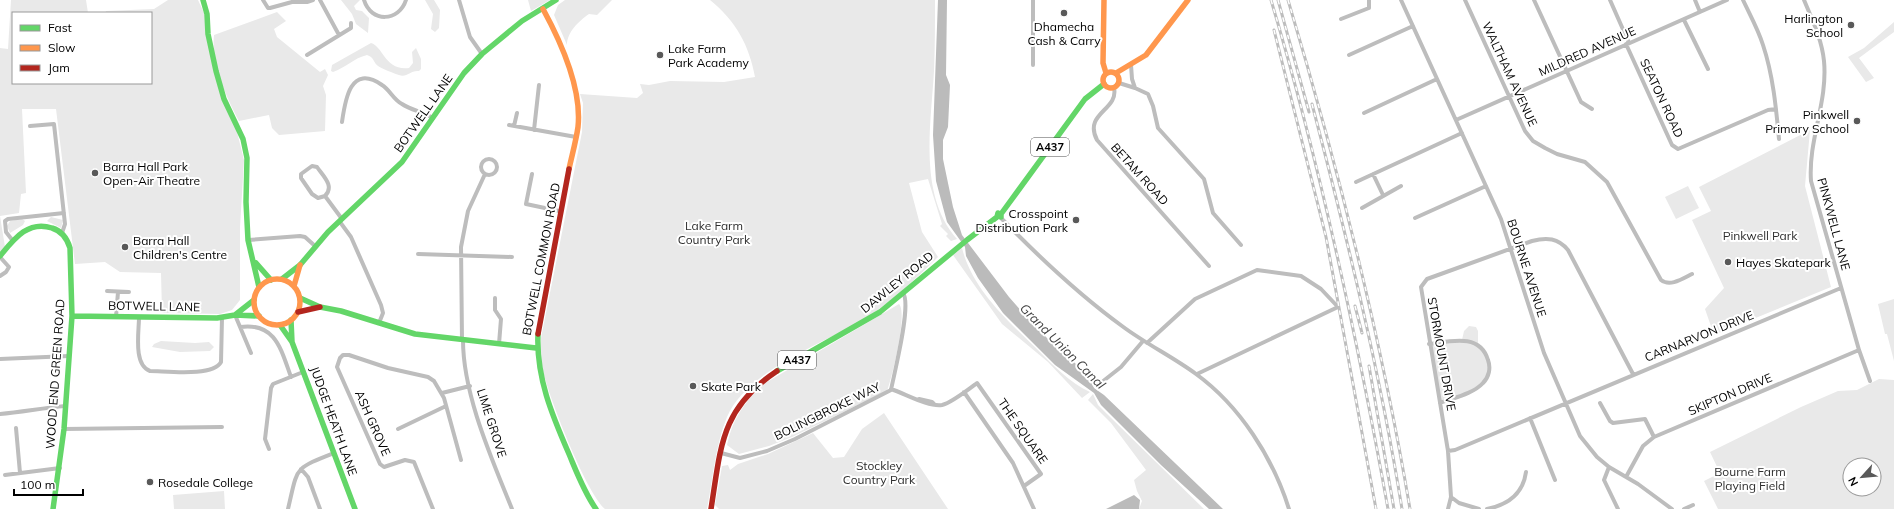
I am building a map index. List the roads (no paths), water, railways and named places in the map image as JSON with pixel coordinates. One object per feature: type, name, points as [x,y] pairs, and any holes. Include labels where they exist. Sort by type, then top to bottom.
[{"type":"street","points":[[203,0],[207,14],[208,34],[216,71],[224,99],[243,140],[247,158],[246,202],[248,240],[259,287],[254,300],[255,307],[259,316],[267,322],[280,324],[291,320],[298,312],[300,298],[294,286],[282,279],[271,280],[259,287]]},
{"type":"street","points":[[263,0],[268,8],[292,2],[307,2],[313,0]]},
{"type":"street","points":[[320,0],[338,35]]},
{"type":"street","points":[[364,0],[370,11],[375,15],[382,17],[399,11],[406,0]]},
{"type":"street","points":[[459,0],[470,37],[482,54]]},
{"type":"street","name":"BOTWELL LANE","points":[[282,279],[300,265],[315,246],[341,220],[397,168],[464,73],[482,54],[522,21],[556,0]]},
{"type":"street","points":[[1033,0],[1033,65]]},
{"type":"street","points":[[1104,0],[1103,63],[1106,73],[1103,77],[1104,84],[1108,88],[1114,88],[1119,83]]},
{"type":"street","points":[[1106,73],[1116,73],[1140,60],[1154,46],[1188,0]]},
{"type":"street","points":[[1342,19],[1369,8],[1368,0]]},
{"type":"street","name":"BOURNE AVENUE","points":[[1401,0],[1501,219],[1534,325],[1565,403],[1586,445],[1609,467],[1672,509]]},
{"type":"street","name":"WALTHAM AVENUE","points":[[1465,0],[1508,96],[1525,131],[1533,141],[1557,154],[1585,162],[1607,182],[1661,280],[1665,283],[1671,283],[1692,274]]},
{"type":"street","points":[[1534,0],[1581,102],[1592,109]]},
{"type":"street","points":[[1610,0],[1628,44]]},
{"type":"street","points":[[1695,0],[1700,12]]},
{"type":"street","name":"MILDRED AVENUE","points":[[1456,120],[1727,0]]},
{"type":"street","points":[[1743,0],[1763,45],[1776,109],[1779,139]]},
{"type":"street","name":"PINKWELL LANE","points":[[1804,0],[1820,42],[1824,62],[1823,90],[1811,156],[1811,181],[1859,350],[1870,381]]},
{"type":"street","name":"BOTWELL COMMON ROAD","points":[[543,9],[558,35],[574,90],[577,112],[576,137],[559,211],[538,328],[536,348],[538,366],[547,400],[584,489],[596,509]]},
{"type":"street","points":[[1684,20],[1708,69]]},
{"type":"street","points":[[307,55],[351,28],[351,23]]},
{"type":"street","points":[[1349,55],[1413,26]]},
{"type":"street","name":"SEATON ROAD","points":[[1628,44],[1672,145],[1678,149],[1768,110],[1776,109]]},
{"type":"street","points":[[1131,65],[1132,79],[1135,88]]},
{"type":"street","points":[[1116,73],[1119,83]]},
{"type":"street","points":[[342,122],[348,91],[354,83],[365,79],[379,83],[402,104],[433,118]]},
{"type":"street","points":[[1364,113],[1437,79]]},
{"type":"street","points":[[1119,83],[1148,94],[1153,106],[1158,128],[1204,179],[1212,213],[1241,245]]},
{"type":"street","name":"DAWLEY ROAD","points":[[711,509],[721,453],[728,425],[736,409],[746,396],[761,382],[786,366],[860,325],[903,293],[968,237],[1000,216],[1085,98],[1104,84]]},
{"type":"street","points":[[534,130],[539,85]]},
{"type":"street","name":"BETAM ROAD","points":[[1114,88],[1115,96],[1112,101],[1096,117],[1094,134],[1097,140],[1209,266]]},
{"type":"street","points":[[514,126],[517,113]]},
{"type":"street","points":[[0,276],[5,274],[9,269],[7,264],[0,256],[25,229],[34,225],[49,226],[62,233],[65,226],[54,124],[30,126]]},
{"type":"street","points":[[509,126],[576,137]]},
{"type":"street","points":[[1356,182],[1462,133]]},
{"type":"street","points":[[489,159],[494,160],[498,165],[496,173],[490,176],[484,174],[481,168],[483,162],[489,159]]},
{"type":"street","points":[[312,166],[317,167],[329,186],[329,192],[325,196],[318,198],[312,194],[301,180],[301,174],[312,166]]},
{"type":"street","name":"LIME GROVE","points":[[484,174],[465,221],[460,256],[464,355],[470,386],[482,432],[512,509]]},
{"type":"street","points":[[532,174],[526,204],[559,211]]},
{"type":"street","points":[[1373,174],[1382,195]]},
{"type":"street","points":[[1362,208],[1379,200],[1382,195],[1402,186]]},
{"type":"street","points":[[1415,218],[1486,186]]},
{"type":"street","points":[[325,196],[351,238],[381,305],[383,313],[379,323]]},
{"type":"street","points":[[13,241],[6,232],[5,221],[8,219],[64,213]]},
{"type":"street","points":[[1000,216],[1060,276],[1122,326],[1197,374],[1228,404],[1245,424],[1264,451],[1276,475],[1289,509]]},
{"type":"street","name":"WOOD END GREEN ROAD","points":[[53,509],[60,468],[64,429],[72,316],[71,259],[67,240],[62,233]]},
{"type":"street","points":[[248,240],[300,236],[306,237],[315,246]]},
{"type":"street","name":"STORMOUNT DRIVE","points":[[1448,509],[1451,497],[1448,451],[1421,288],[1427,279],[1544,238],[1551,238],[1563,244],[1568,250],[1633,374]]},
{"type":"street","points":[[418,254],[512,257]]},
{"type":"street","points":[[254,261],[271,280]]},
{"type":"street","name":"BOTWELL LANE","points":[[294,286],[300,265]]},
{"type":"street","points":[[1102,382],[1121,367],[1145,342],[1195,299],[1257,270],[1301,276],[1320,289],[1338,307],[1197,374]]},
{"type":"street","name":"CARNARVON DRIVE","points":[[1448,451],[1455,450],[1841,288]]},
{"type":"street","points":[[107,291],[129,292]]},
{"type":"street","points":[[116,317],[118,292]]},
{"type":"street","name":"BOLINGBROKE WAY","points":[[721,453],[740,458],[767,451],[795,439],[891,389],[905,314],[906,298],[903,293]]},
{"type":"street","points":[[300,298],[320,307],[340,311],[415,334],[536,348]]},
{"type":"street","points":[[495,298],[495,310],[501,319],[499,344]]},
{"type":"street","name":"BOTWELL LANE","points":[[235,315],[254,300]]},
{"type":"street","points":[[298,312],[320,307]]},
{"type":"street","points":[[235,315],[251,354]]},
{"type":"street","name":"BOTWELL LANE","points":[[72,316],[222,318],[235,315],[259,316]]},
{"type":"street","points":[[140,317],[140,359],[144,368],[150,371],[203,372],[213,370],[221,362],[222,318]]},
{"type":"street","name":"JUDGE HEATH LANE","points":[[291,320],[292,342]]},
{"type":"street","name":"JUDGE HEATH LANE","points":[[280,324],[292,342],[354,509]]},
{"type":"street","points":[[240,327],[255,326],[276,339],[291,377]]},
{"type":"street","points":[[1430,344],[1469,341],[1478,345],[1486,354],[1490,366],[1489,373],[1483,384],[1473,390],[1440,403]]},
{"type":"street","name":"SKIPTON DRIVE","points":[[1626,477],[1644,446],[1654,437],[1859,350]]},
{"type":"street","name":"ASH GROVE","points":[[433,509],[414,462],[405,460],[384,467],[380,464],[337,367],[338,361],[342,356],[349,355],[388,368],[430,378],[442,393]]},
{"type":"street","points":[[0,359],[69,356]]},
{"type":"street","points":[[269,449],[265,439],[271,388],[273,384],[303,372]]},
{"type":"street","name":"THE SQUARE","points":[[891,389],[932,402],[934,404],[944,404],[977,383],[1041,474],[1024,486]]},
{"type":"street","points":[[461,460],[442,393],[470,386]]},
{"type":"street","points":[[964,392],[1013,463],[1034,509]]},
{"type":"street","points":[[1600,403],[1610,421],[1613,423],[1645,419],[1654,437]]},
{"type":"street","points":[[0,414],[28,412],[38,409],[65,406]]},
{"type":"street","points":[[398,428],[446,406]]},
{"type":"street","points":[[1530,418],[1555,480]]},
{"type":"street","points":[[64,429],[222,427]]},
{"type":"street","points":[[16,428],[20,473]]},
{"type":"street","points":[[288,509],[295,480],[301,468],[308,463],[334,453]]},
{"type":"street","points":[[1609,467],[1604,480],[1617,509]]},
{"type":"street","points":[[5,475],[60,468]]},
{"type":"street","points":[[301,468],[308,477],[320,509]]},
{"type":"street","points":[[1487,509],[1498,507],[1512,499],[1525,482],[1526,472]]},
{"type":"street","points":[[1451,497],[1458,503],[1479,509]]},
{"type":"street","points":[[1684,509],[1693,505]]},
{"type":"railway","points":[[1271,0],[1306,126],[1337,253],[1364,380],[1388,509]]},
{"type":"railway","points":[[1278,0],[1309,112]]},
{"type":"railway","points":[[1288,0],[1324,126],[1357,253],[1386,380],[1410,509]]},
{"type":"railway","points":[[1274,30],[1326,237],[1376,509]]},
{"type":"railway","points":[[1312,104],[1362,305],[1384,407],[1402,509]]},
{"type":"railway","points":[[1355,306],[1362,333]]},
{"type":"railway","points":[[1369,366],[1394,509]]},
{"type":"place","name":"Dhamecha Cash & Carry","points":[[1064,13]]},
{"type":"place","name":"Harlington School","points":[[1851,25]]},
{"type":"place","name":"Lake Farm Park Academy","points":[[660,55]]},
{"type":"place","name":"Pinkwell Primary School","points":[[1857,121]]},
{"type":"place","name":"Barra Hall Park Open-Air Theatre","points":[[95,173]]},
{"type":"place","name":"Crosspoint Distribution Park","points":[[1076,220]]},
{"type":"place","name":"Barra Hall Children's Centre","points":[[125,247]]},
{"type":"place","name":"Hayes Skatepark","points":[[1728,262]]},
{"type":"place","name":"Skate Park","points":[[693,386]]},
{"type":"place","name":"Rosedale College","points":[[150,482]]},
{"type":"park label","name":"Lake Farm Country Park","points":[[714,232]]},
{"type":"park label","name":"Pinkwell Park","points":[[1760,235]]},
{"type":"park label","name":"Stockley Country Park","points":[[879,472]]},
{"type":"park label","name":"Bourne Farm Playing Field","points":[[1750,478]]},
{"type":"water label","name":"Grand Union Canal","points":[[1063,346]]}]
